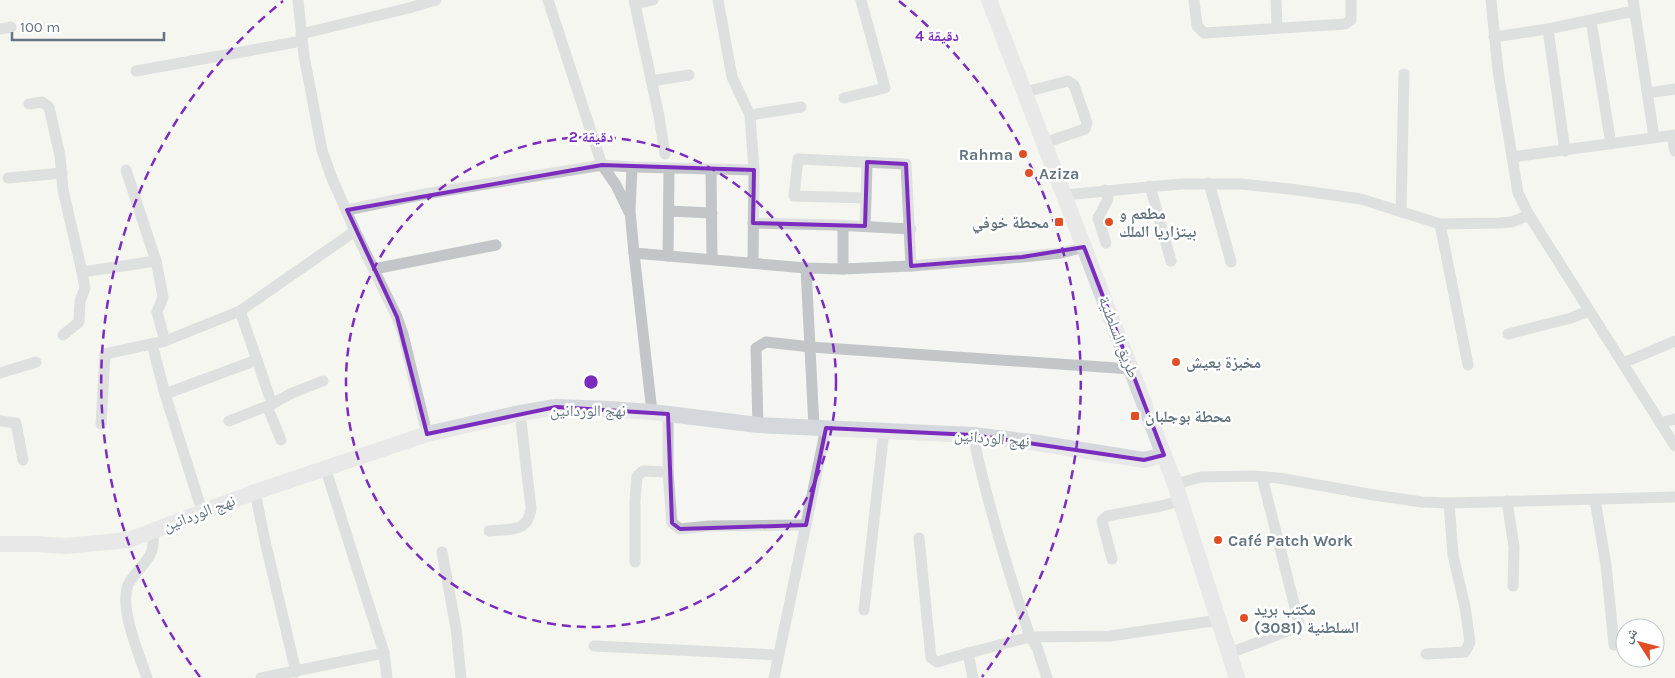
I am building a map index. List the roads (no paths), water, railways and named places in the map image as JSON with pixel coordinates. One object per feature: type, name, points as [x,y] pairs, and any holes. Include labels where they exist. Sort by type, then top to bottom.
[{"type":"street","points":[[298,0],[311,96],[322,150],[355,231],[397,317],[403,334],[427,434]]},
{"type":"street","points":[[136,72],[302,38],[436,0]]},
{"type":"street","points":[[548,0],[602,165],[616,185],[630,215]]},
{"type":"street","points":[[653,0],[635,2],[665,154]]},
{"type":"street","points":[[718,0],[732,76],[750,115],[754,170],[753,263]]},
{"type":"street","points":[[844,98],[885,88],[861,0]]},
{"type":"street","name":"طريق السلطنية","points":[[989,0],[1175,484],[1237,678]]},
{"type":"street","points":[[1194,0],[1197,26],[1204,33],[1345,24],[1351,20],[1350,0]]},
{"type":"street","points":[[1276,0],[1277,27]]},
{"type":"street","points":[[1491,0],[1498,71],[1518,193],[1529,215],[1675,446]]},
{"type":"street","points":[[1494,37],[1591,21],[1634,6],[1654,137]]},
{"type":"street","points":[[1591,21],[1611,144]]},
{"type":"street","points":[[1548,29],[1565,151]]},
{"type":"street","points":[[1401,212],[1404,74]]},
{"type":"street","points":[[651,81],[690,75]]},
{"type":"street","points":[[1025,92],[1068,81],[1074,85],[1087,123],[1085,129],[1044,143]]},
{"type":"street","points":[[1648,93],[1675,89]]},
{"type":"street","points":[[29,104],[42,102],[49,107],[60,156],[63,190],[82,272],[84,288],[80,301],[79,322],[63,335]]},
{"type":"street","points":[[750,115],[801,107]]},
{"type":"street","points":[[1512,157],[1673,135],[1675,150]]},
{"type":"street","points":[[866,198],[794,196],[798,159],[906,164],[912,266]]},
{"type":"street","points":[[865,226],[867,162]]},
{"type":"street","points":[[347,210],[425,194],[602,165],[754,170]]},
{"type":"street","points":[[632,167],[630,215],[634,253],[660,413],[668,472],[672,523],[680,529],[709,526],[806,525]]},
{"type":"street","points":[[668,256],[669,168]]},
{"type":"street","points":[[712,169],[712,259]]},
{"type":"street","points":[[126,170],[156,261],[163,296],[157,312],[165,341]]},
{"type":"street","points":[[8,178],[62,173]]},
{"type":"street","points":[[1064,194],[1209,183],[1261,186],[1340,196],[1382,205],[1440,224],[1505,223],[1529,215]]},
{"type":"street","points":[[1209,183],[1232,262]]},
{"type":"street","points":[[1150,186],[1171,261]]},
{"type":"street","points":[[1105,190],[1108,199],[1098,218],[1106,243]]},
{"type":"street","points":[[669,211],[712,213]]},
{"type":"street","points":[[753,223],[911,229]]},
{"type":"street","points":[[1440,224],[1468,366]]},
{"type":"street","points":[[843,225],[843,269]]},
{"type":"street","points":[[101,424],[105,354],[165,341],[240,311],[355,231]]},
{"type":"street","points":[[374,269],[496,246]]},
{"type":"street","points":[[634,253],[806,268],[843,269],[1022,258],[1061,253],[1084,247]]},
{"type":"street","points":[[82,272],[156,261]]},
{"type":"street","points":[[774,678],[806,525],[820,428],[811,347],[806,268]]},
{"type":"street","points":[[240,311],[257,360],[280,440]]},
{"type":"street","points":[[1508,334],[1571,318],[1589,311]]},
{"type":"street","points":[[1623,363],[1675,341]]},
{"type":"street","points":[[758,425],[756,348],[766,342],[811,347],[1131,369]]},
{"type":"street","points":[[152,344],[165,394],[202,511]]},
{"type":"street","points":[[165,394],[257,360]]},
{"type":"street","points":[[0,373],[36,362]]},
{"type":"street","points":[[229,421],[323,381]]},
{"type":"street","name":"نهج الوردانين","points":[[0,544],[65,546],[129,540],[202,511],[325,467],[427,434],[520,413],[556,408],[610,408],[758,425],[973,436],[1031,442],[1144,460],[1164,455]]},
{"type":"street","points":[[489,531],[517,529],[523,526],[530,518],[532,508],[520,413]]},
{"type":"street","points":[[1660,423],[1675,419]]},
{"type":"street","points":[[0,421],[16,423],[22,460]]},
{"type":"street","points":[[864,610],[884,430]]},
{"type":"street","points":[[973,436],[1002,553],[1030,637],[1037,647],[1047,678]]},
{"type":"street","points":[[325,467],[384,653],[387,678]]},
{"type":"street","points":[[636,562],[635,501],[637,476],[643,471],[668,472]]},
{"type":"street","points":[[1175,484],[1201,477],[1262,477],[1422,502],[1675,497]]},
{"type":"street","points":[[1230,653],[1295,628],[1299,623],[1262,477]]},
{"type":"street","points":[[255,492],[296,672]]},
{"type":"street","points":[[1112,559],[1102,521],[1107,516],[1161,506],[1180,500]]},
{"type":"street","points":[[1596,500],[1606,565],[1614,645]]},
{"type":"street","points":[[1507,501],[1514,547],[1513,586]]},
{"type":"street","points":[[1426,654],[1465,652],[1470,642],[1465,607],[1453,554],[1449,502]]},
{"type":"street","points":[[146,678],[129,624],[125,602],[127,587],[153,549],[152,531]]},
{"type":"street","points":[[919,538],[931,658],[935,662],[1030,637],[1110,636],[1219,620]]},
{"type":"street","points":[[442,552],[456,628],[461,678]]},
{"type":"street","points":[[594,646],[778,654]]},
{"type":"street","points":[[261,678],[384,653]]},
{"type":"street","points":[[968,653],[973,678]]},
{"type":"place","name":"Rahma","points":[[1023,154]]},
{"type":"place","name":"Aziza","points":[[1029,173]]},
{"type":"place","name":"محطة خوفي","points":[[1059,222]]},
{"type":"place","name":"مطعم و بيتزاريا الملك","points":[[1109,222]]},
{"type":"place","name":"مخبزة يعيش","points":[[1176,362]]},
{"type":"place","name":"محطة بوجلبان","points":[[1135,416]]},
{"type":"place","name":"Café Patch Work","points":[[1218,540]]},
{"type":"place","name":"مكتب بريد السلطنية (3081)","points":[[1244,618]]}]
